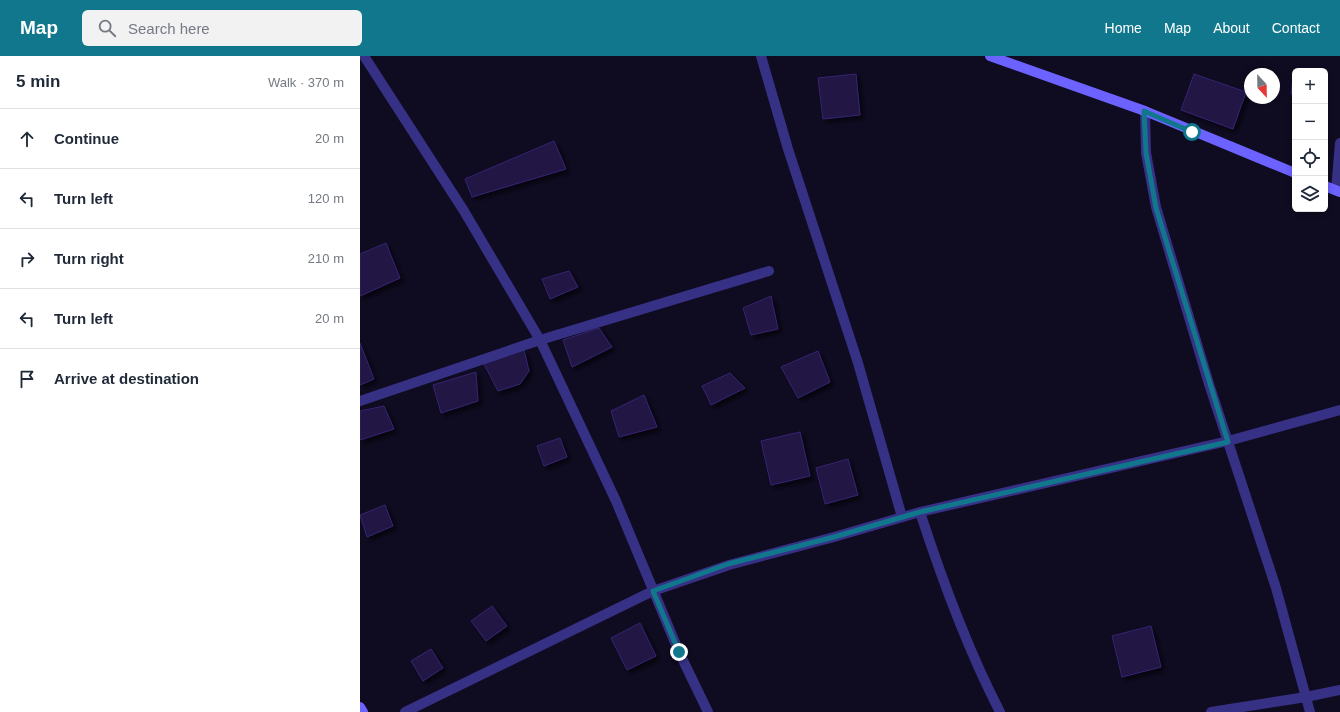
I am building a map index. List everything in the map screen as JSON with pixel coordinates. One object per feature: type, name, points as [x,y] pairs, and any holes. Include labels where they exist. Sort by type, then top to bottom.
[{"type":"street","points":[[364,56],[464,211],[540,340],[613,495],[679,652],[708,712]]},
{"type":"street","points":[[761,56],[790,157],[858,363],[902,517]]},
{"type":"street","points":[[990,56],[1144,111],[1292,172]]},
{"type":"street","points":[[1144,111],[1147,159],[1156,208],[1228,442],[1276,588],[1310,712]]},
{"type":"street","points":[[1328,187],[1338,191],[1340,143]]},
{"type":"street","points":[[360,401],[540,340],[769,271]]},
{"type":"street","points":[[405,712],[653,591],[728,564],[920,512],[1228,442],[1340,410]]},
{"type":"street","points":[[920,512],[951,604],[986,685],[1000,712]]},
{"type":"street","points":[[1211,712],[1306,698],[1340,690]]},
{"type":"street","points":[[360,707],[363,712]]},
{"type":"building","points":[[856,74],[860,115],[823,119],[818,78]]},
{"type":"building","points":[[1194,74],[1244,91],[1244,98],[1233,129],[1181,110]]},
{"type":"building","points":[[554,141],[566,169],[472,197],[465,179]]},
{"type":"building","points":[[386,243],[400,278],[360,296],[360,254]]},
{"type":"building","points":[[569,271],[578,287],[550,299],[542,279]]},
{"type":"building","points":[[771,296],[778,329],[751,335],[743,308]]},
{"type":"building","points":[[599,328],[612,347],[572,367],[563,340]]},
{"type":"building","points":[[360,343],[374,379],[360,385]]},
{"type":"building","points":[[524,350],[529,371],[520,384],[498,391],[484,364]]},
{"type":"building","points":[[818,351],[830,382],[798,398],[781,367]]},
{"type":"building","points":[[476,372],[478,401],[441,413],[433,385]]},
{"type":"building","points":[[730,373],[745,388],[711,405],[702,386]]},
{"type":"building","points":[[644,395],[657,427],[619,437],[611,411]]},
{"type":"building","points":[[384,406],[394,429],[360,440],[360,411]]},
{"type":"building","points":[[800,432],[810,476],[771,485],[761,441]]},
{"type":"building","points":[[560,438],[567,457],[544,466],[537,446]]},
{"type":"building","points":[[848,459],[858,495],[825,504],[816,468]]},
{"type":"building","points":[[385,505],[393,526],[367,537],[360,515]]},
{"type":"building","points":[[492,606],[507,626],[486,641],[471,621]]},
{"type":"building","points":[[640,623],[656,656],[627,670],[611,638]]},
{"type":"building","points":[[1151,626],[1161,667],[1122,677],[1112,636]]},
{"type":"building","points":[[431,649],[443,668],[423,681],[411,661]]},
{"type":"route","points":[[679,652],[653,591],[728,564],[834,537],[920,512],[1159,456],[1228,442],[1156,208],[1146,153],[1144,111],[1192,132]]}]
